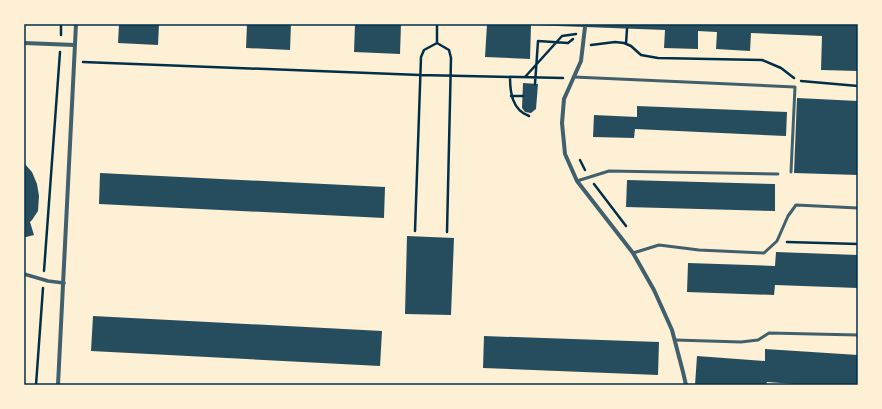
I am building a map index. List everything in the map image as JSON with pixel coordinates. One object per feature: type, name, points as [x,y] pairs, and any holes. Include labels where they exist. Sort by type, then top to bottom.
[{"type":"street","points":[[58,385],[76,24]]},
{"type":"street","points":[[585,28],[581,61],[564,99],[562,123],[565,154],[577,181],[633,253],[654,290],[672,330],[684,372],[686,385]]},
{"type":"street","points":[[24,43],[75,45]]},
{"type":"street","points":[[24,274],[44,280],[64,283]]},
{"type":"lane","points":[[574,77],[795,87],[791,172]]},
{"type":"lane","points":[[577,181],[609,171],[778,174]]},
{"type":"lane","points":[[633,253],[659,245],[698,250],[764,253],[778,241],[788,216],[796,205],[858,208]]},
{"type":"lane","points":[[675,340],[741,342],[758,340],[769,333],[858,335]]},
{"type":"path","points":[[36,385],[50,211],[61,24]]},
{"type":"path","points":[[437,24],[437,43]]},
{"type":"path","points":[[626,44],[627,29]]},
{"type":"path","points":[[524,77],[562,36],[576,33],[574,38],[568,43],[538,42],[535,84]]},
{"type":"path","points":[[591,39],[591,47],[615,42],[631,46],[641,55],[652,57],[762,60],[781,68],[796,79],[826,84],[858,86]]},
{"type":"path","points":[[415,231],[421,57],[424,50],[437,43]]},
{"type":"path","points":[[437,43],[449,50],[451,58],[447,232]]},
{"type":"path","points":[[74,62],[451,76],[574,77]]},
{"type":"path","points":[[510,77],[511,96],[518,109],[529,116]]},
{"type":"path","points":[[511,96],[523,96]]},
{"type":"path","points":[[579,159],[589,178],[630,232]]},
{"type":"path","points":[[778,241],[858,244]]},
{"type":"building","points":[[119,24],[159,24],[158,45],[118,43]]},
{"type":"building","points":[[247,24],[291,24],[290,50],[246,48]]},
{"type":"building","points":[[355,24],[401,24],[400,54],[354,52]]},
{"type":"building","points":[[487,24],[858,24],[858,71],[821,70],[822,36],[751,33],[750,51],[716,49],[717,32],[698,31],[698,49],[664,48],[665,30],[531,25],[530,59],[485,57]]},
{"type":"building","points":[[523,83],[538,84],[536,109],[531,113],[525,112],[522,108]]},
{"type":"building","points":[[797,98],[858,101],[858,175],[794,173]]},
{"type":"building","points":[[637,106],[787,112],[786,136],[635,129],[634,138],[593,137],[594,115],[637,117]]},
{"type":"building","points":[[24,163],[32,172],[37,184],[39,196],[38,211],[30,222],[34,235],[26,237],[24,237]]},
{"type":"building","points":[[100,173],[385,187],[384,218],[99,204]]},
{"type":"building","points":[[627,180],[775,184],[775,211],[626,207]]},
{"type":"building","points":[[407,236],[454,238],[451,315],[405,314]]},
{"type":"building","points":[[776,252],[858,255],[858,288],[775,285],[774,295],[687,292],[688,263],[775,266]]},
{"type":"building","points":[[93,316],[382,331],[380,366],[91,351]]},
{"type":"building","points":[[484,336],[659,342],[658,375],[483,368]]},
{"type":"building","points":[[765,349],[858,355],[858,385],[808,385],[767,382],[766,385],[695,385],[697,356],[765,361]]}]
